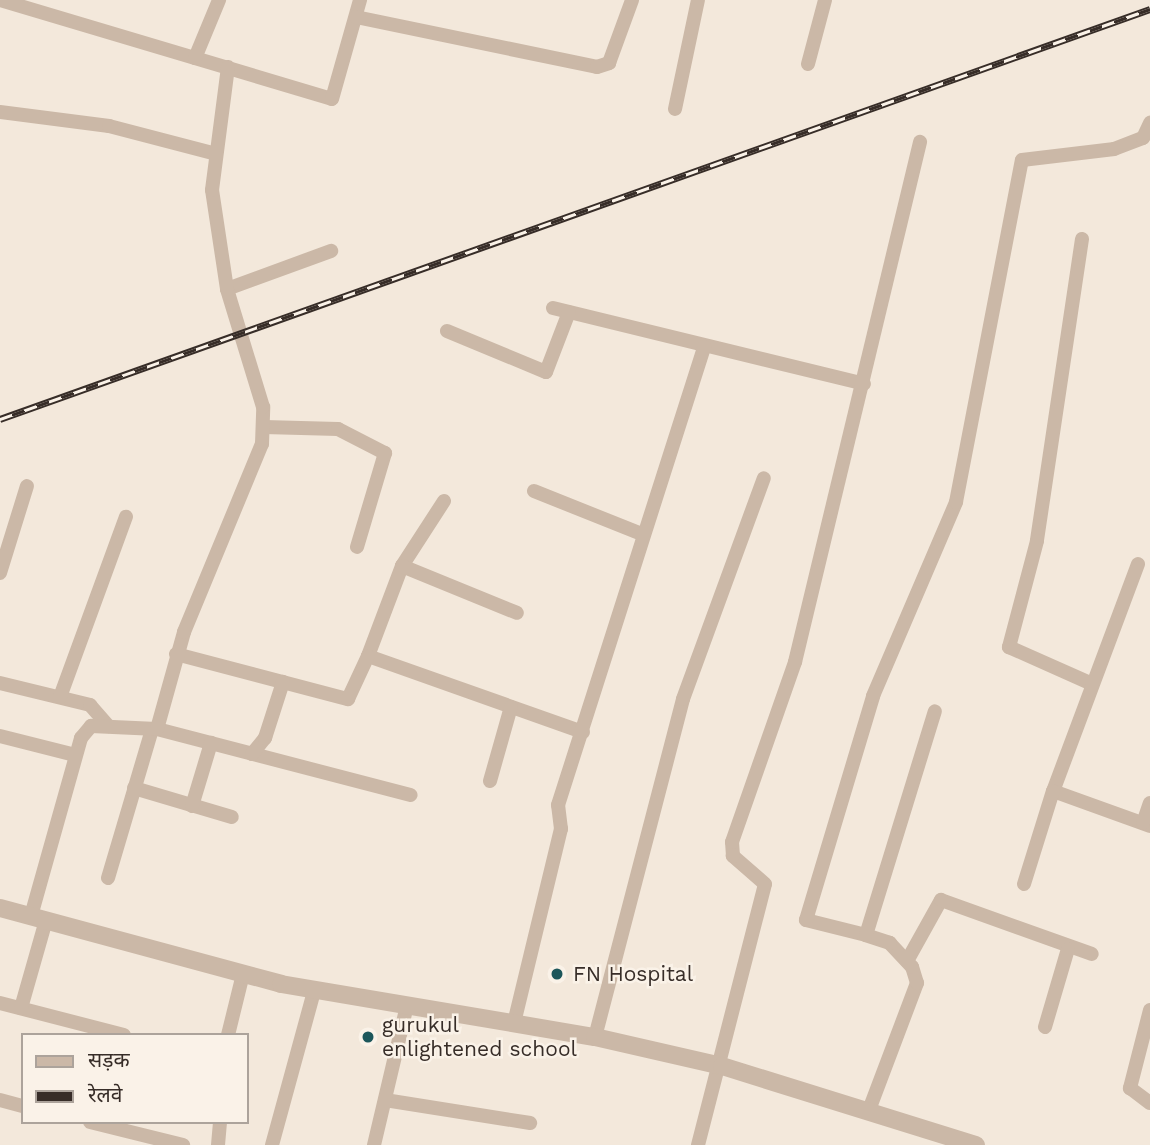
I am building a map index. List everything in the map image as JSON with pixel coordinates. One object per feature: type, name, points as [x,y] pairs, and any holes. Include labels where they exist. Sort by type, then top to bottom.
[{"type":"street","points":[[0,0],[335,99],[360,0]]},
{"type":"street","points":[[195,58],[219,0]]},
{"type":"street","points":[[356,17],[597,67],[609,62],[632,0]]},
{"type":"street","points":[[675,109],[698,0]]},
{"type":"street","points":[[808,64],[825,0]]},
{"type":"street","points":[[108,878],[176,654],[264,427],[227,289],[214,216],[213,153],[228,67]]},
{"type":"street","points":[[0,112],[108,126],[213,153]]},
{"type":"street","points":[[869,1110],[914,992],[906,961],[890,943],[806,920],[873,696],[956,502],[1022,160],[1114,149],[1143,138],[1150,123]]},
{"type":"street","points":[[698,1145],[722,1066],[765,884],[733,856],[733,842],[795,662],[864,384],[920,142]]},
{"type":"street","points":[[1082,239],[1037,541],[1009,647],[1092,684]]},
{"type":"street","points":[[227,289],[331,251]]},
{"type":"street","points":[[553,308],[864,384]]},
{"type":"street","points":[[447,331],[546,372],[569,312]]},
{"type":"street","points":[[514,1023],[561,829],[558,805],[704,347]]},
{"type":"street","points":[[264,427],[338,429],[385,453],[357,547]]},
{"type":"street","points":[[595,1037],[683,699],[764,478]]},
{"type":"street","points":[[0,573],[27,486]]},
{"type":"street","points":[[534,491],[644,535]]},
{"type":"street","points":[[176,654],[348,699],[368,656],[402,566],[444,501]]},
{"type":"street","points":[[60,697],[126,517]]},
{"type":"street","points":[[1024,884],[1053,791],[1138,564]]},
{"type":"street","points":[[402,566],[517,613]]},
{"type":"street","points":[[184,632],[192,658]]},
{"type":"street","points":[[368,656],[583,732]]},
{"type":"street","points":[[252,754],[265,738],[283,682]]},
{"type":"street","points":[[0,683],[94,708],[108,726]]},
{"type":"street","points":[[490,781],[511,707]]},
{"type":"street","points":[[866,935],[934,710]]},
{"type":"street","points":[[21,1008],[38,918],[75,755],[91,726],[155,729],[411,795]]},
{"type":"street","points":[[0,736],[75,755]]},
{"type":"street","points":[[192,806],[211,743]]},
{"type":"street","points":[[134,788],[232,817]]},
{"type":"street","points":[[1053,791],[1146,825],[1150,803]]},
{"type":"street","points":[[906,961],[941,900],[1068,949],[1092,954]]},
{"type":"street","points":[[0,908],[314,991],[595,1037],[722,1066],[976,1145]]},
{"type":"street","points":[[1045,1027],[1068,949]]},
{"type":"street","points":[[228,1033],[243,974]]},
{"type":"street","points":[[272,1145],[314,991]]},
{"type":"street","points":[[0,1003],[116,1033]]},
{"type":"street","points":[[374,1145],[407,1005]]},
{"type":"street","points":[[1150,1010],[1130,1088],[1150,1103]]},
{"type":"street","points":[[0,1100],[21,1105]]},
{"type":"street","points":[[385,1100],[530,1124]]},
{"type":"street","points":[[98,1124],[183,1145]]},
{"type":"street","points":[[218,1145],[220,1124]]},
{"type":"railway","points":[[0,419],[1150,9]]},
{"type":"place","name":"FN Hospital","points":[[557,974]]},
{"type":"place","name":"gurukul enlightened school","points":[[368,1037]]}]
